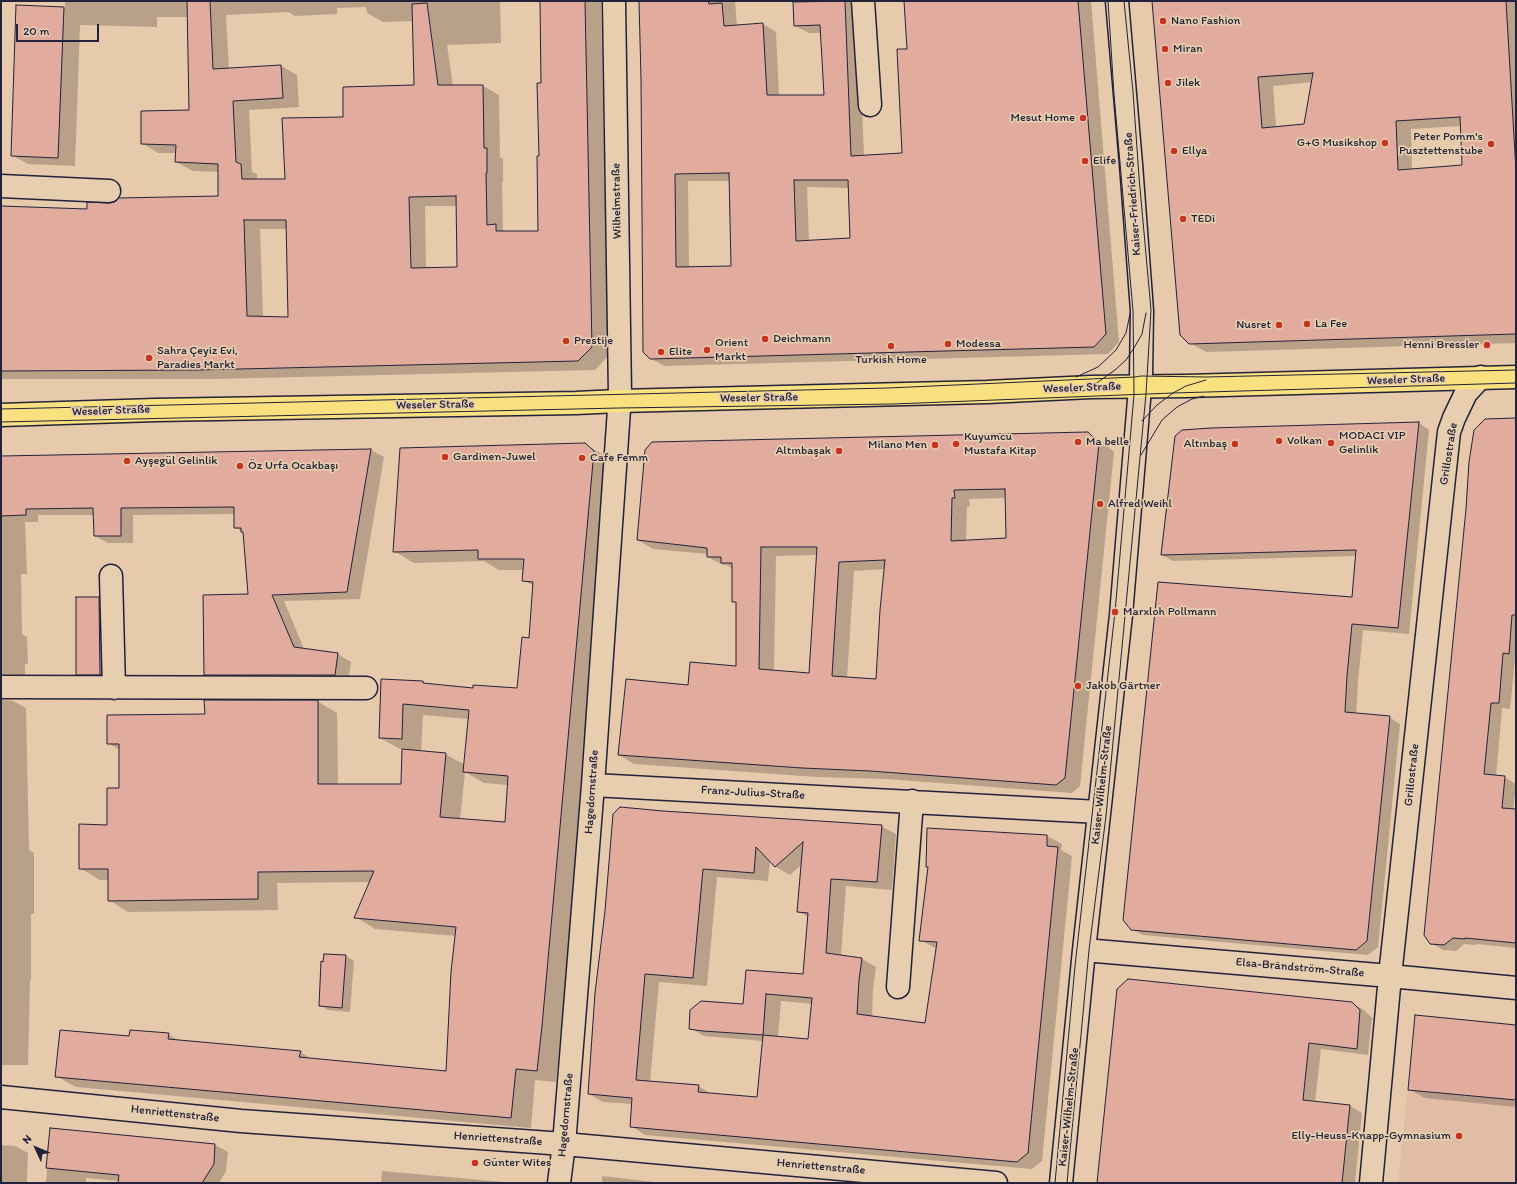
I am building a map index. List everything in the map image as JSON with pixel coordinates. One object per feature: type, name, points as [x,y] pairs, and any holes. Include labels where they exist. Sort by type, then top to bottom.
[{"type":"main road","name":"Weseler Straße","points":[[1,415],[155,410],[568,404],[619,401],[987,392],[1091,387],[1516,377]]},
{"type":"street","name":"Wilhelmstraße","points":[[614,1],[620,354],[619,401]]},
{"type":"street","points":[[863,1],[870,105]]},
{"type":"street","name":"Kaiser-Friedrich-Straße","points":[[1117,1],[1132,164],[1142,311],[1141,386]]},
{"type":"street","points":[[1,186],[109,191]]},
{"type":"street","name":"Grillostraße","points":[[1371,1183],[1390,976],[1449,432],[1466,393],[1481,377]]},
{"type":"street","name":"Kaiser-Wilhelm-Straße","points":[[1061,1183],[1120,615],[1141,386]]},
{"type":"street","name":"Hagedornstraße","points":[[559,1183],[564,1144],[593,785],[619,401]]},
{"type":"street","points":[[111,576],[114,688]]},
{"type":"street","points":[[1,688],[366,688]]},
{"type":"street","name":"Franz-Julius-Straße","points":[[593,785],[1099,812]]},
{"type":"street","points":[[898,987],[912,801]]},
{"type":"street","name":"Elsa-Brändström-Straße","points":[[1084,950],[1516,988]]},
{"type":"street","name":"Henriettenstraße","points":[[1,1097],[242,1121],[564,1144],[996,1183]]},
{"type":"shaded area","name":"Elly-Heuss-Knapp-Gymnasium","points":[[1415,1015],[1516,1024],[1516,1183],[1398,1183]]},
{"type":"building","points":[[187,1],[210,1],[213,69],[281,65],[283,98],[233,101],[236,162],[241,164],[242,179],[285,179],[282,118],[343,117],[343,87],[414,85],[412,4],[427,3],[438,85],[483,85],[484,148],[487,148],[487,225],[496,224],[496,231],[538,231],[537,156],[539,156],[537,83],[541,83],[540,1],[585,1],[592,347],[578,361],[197,370],[1,371],[1,206],[87,209],[87,202],[109,203],[114,202],[119,198],[218,196],[218,164],[175,162],[176,145],[141,144],[141,111],[189,110]],"holes":[[[456,196],[457,267],[411,268],[409,197]],[[244,220],[286,220],[288,317],[247,316]]]},
{"type":"building","points":[[639,1],[708,1],[709,4],[722,3],[724,26],[763,23],[767,95],[824,95],[820,25],[794,26],[793,2],[845,1],[851,156],[902,153],[897,49],[907,49],[904,1],[1078,1],[1106,334],[1094,347],[650,359],[643,352]],"holes":[[[729,173],[731,266],[676,267],[675,174]],[[794,180],[848,180],[850,238],[796,241]]]},
{"type":"building","points":[[1152,1],[1506,1],[1516,171],[1516,334],[1189,344],[1180,335]],"holes":[[[1313,73],[1304,124],[1262,128],[1258,77]],[[1460,117],[1462,165],[1398,170],[1396,121]]]},
{"type":"building","points":[[16,5],[64,7],[58,158],[11,156]]},
{"type":"building","points":[[1516,418],[1516,615],[1512,615],[1509,654],[1503,653],[1499,703],[1491,703],[1484,774],[1505,776],[1502,808],[1516,809],[1516,943],[1453,938],[1444,945],[1430,944],[1424,935],[1466,509],[1469,462],[1474,430],[1485,419]]},
{"type":"building","points":[[1419,422],[1398,628],[1352,624],[1345,712],[1390,716],[1367,941],[1356,950],[1131,930],[1123,920],[1158,582],[1352,597],[1356,550],[1161,555],[1175,436],[1182,430],[1211,428]]},
{"type":"building","points":[[1088,432],[1099,443],[1065,778],[1056,785],[870,771],[802,768],[618,755],[626,679],[688,685],[690,662],[736,666],[736,602],[732,602],[732,563],[721,563],[721,557],[707,557],[707,548],[637,540],[645,450],[652,442]],"holes":[[[1005,489],[1006,538],[951,541],[952,498],[955,498],[954,490]],[[761,547],[817,547],[809,673],[759,669]],[[885,560],[880,610],[876,679],[832,676],[839,562]]]},
{"type":"building","points":[[585,443],[594,451],[542,1026],[537,1071],[516,1069],[511,1118],[55,1077],[60,1030],[129,1036],[130,1030],[169,1033],[168,1039],[301,1051],[299,1057],[446,1071],[451,972],[456,927],[354,918],[374,871],[258,872],[258,899],[108,901],[108,869],[79,869],[79,824],[107,825],[107,788],[119,788],[119,744],[107,744],[107,715],[205,714],[204,700],[318,700],[318,784],[401,784],[402,749],[446,753],[440,817],[505,822],[508,776],[463,772],[469,710],[403,704],[402,739],[379,738],[381,679],[423,681],[423,683],[473,688],[473,685],[517,688],[522,637],[529,638],[533,582],[522,581],[524,559],[478,559],[478,550],[393,552],[400,448]]},
{"type":"building","points":[[371,449],[347,592],[272,595],[294,647],[338,653],[335,675],[204,675],[203,595],[248,594],[243,532],[241,532],[241,528],[234,528],[234,507],[121,508],[121,536],[94,536],[93,508],[26,509],[26,515],[1,516],[1,456]]},
{"type":"building","points":[[76,597],[99,597],[100,675],[76,675]]},
{"type":"building","points":[[620,807],[882,825],[877,882],[831,879],[826,953],[862,958],[857,1014],[925,1023],[937,942],[919,941],[928,867],[926,867],[927,828],[1047,835],[1047,846],[1058,847],[1028,1153],[1017,1162],[630,1127],[632,1098],[588,1094],[595,993],[605,911],[613,814]],"holes":[[[803,842],[797,912],[808,913],[803,974],[746,970],[743,1004],[701,1001],[690,1010],[689,1029],[763,1035],[757,1097],[698,1092],[699,1085],[636,1080],[645,974],[693,978],[703,869],[754,873],[756,847],[775,867]],[[766,994],[812,998],[808,1039],[763,1035]]]},
{"type":"building","points":[[324,954],[346,955],[342,1008],[319,1006],[321,961],[323,962]]},
{"type":"building","points":[[1128,979],[1352,1002],[1360,1010],[1357,1049],[1309,1043],[1303,1100],[1350,1105],[1342,1183],[1097,1183],[1117,989]]},
{"type":"building","points":[[1415,1015],[1516,1025],[1516,1100],[1408,1090]]},
{"type":"building","points":[[50,1128],[215,1144],[214,1164],[202,1183],[118,1183],[119,1175],[46,1168]]},
{"type":"tram line","points":[[1055,1183],[1075,966],[1115,612],[1134,395],[1133,311],[1114,94],[1108,1]]},
{"type":"tram line","points":[[1067,1183],[1089,950],[1106,816],[1146,394],[1151,310],[1124,1]]},
{"type":"tram line","points":[[1072,393],[1083,391],[1091,387],[1126,360],[1142,334],[1146,313]]},
{"type":"tram line","points":[[1076,377],[1098,367],[1116,350],[1126,333],[1130,314]]},
{"type":"tram line","points":[[1,409],[888,388],[1141,376],[1206,377],[1516,370]]},
{"type":"tram line","points":[[1142,421],[1157,405],[1173,393],[1186,386],[1206,380]]},
{"type":"tram line","points":[[1,422],[619,408],[893,404],[1173,393],[1516,383]]},
{"type":"tram line","points":[[1141,455],[1162,420],[1177,407],[1192,399],[1204,396]]},
{"type":"place","name":"Nano Fashion","points":[[1163,21]]},
{"type":"place","name":"Miran","points":[[1165,49]]},
{"type":"place","name":"Jilek","points":[[1168,83]]},
{"type":"place","name":"Mesut Home","points":[[1083,118]]},
{"type":"place","name":"G+G Musikshop","points":[[1385,143]]},
{"type":"place","name":"Peter Pomm's Pusztettenstube","points":[[1491,144]]},
{"type":"place","name":"Ellya","points":[[1174,151]]},
{"type":"place","name":"Elife","points":[[1085,161]]},
{"type":"place","name":"TEDi","points":[[1183,219]]},
{"type":"place","name":"La Fee","points":[[1307,324]]},
{"type":"place","name":"Nusret","points":[[1279,325]]},
{"type":"place","name":"Deichmann","points":[[765,339]]},
{"type":"place","name":"Prestije","points":[[566,341]]},
{"type":"place","name":"Modessa","points":[[948,344]]},
{"type":"place","name":"Henni Bressler","points":[[1487,345]]},
{"type":"place","name":"Turkish Home","points":[[891,346]]},
{"type":"place","name":"Orient Markt","points":[[707,350]]},
{"type":"place","name":"Elite","points":[[661,352]]},
{"type":"place","name":"Sahra Çeyiz Evi, Paradies Markt","points":[[149,358]]},
{"type":"place","name":"Volkan","points":[[1279,441]]},
{"type":"place","name":"Ma belle","points":[[1078,442]]},
{"type":"place","name":"MODACI VIP Gelinlik","points":[[1331,443]]},
{"type":"place","name":"Kuyumcu Mustafa Kitap","points":[[956,444]]},
{"type":"place","name":"Altınbaş","points":[[1235,444]]},
{"type":"place","name":"Milano Men","points":[[935,445]]},
{"type":"place","name":"Altınbaşak","points":[[839,451]]},
{"type":"place","name":"Gardinen-Juwel","points":[[445,457]]},
{"type":"place","name":"Cafe Femm","points":[[582,458]]},
{"type":"place","name":"Ayşegül Gelinlik","points":[[127,461]]},
{"type":"place","name":"Öz Urfa Ocakbaşı","points":[[240,466]]},
{"type":"place","name":"Alfred Weihl","points":[[1100,504]]},
{"type":"place","name":"Marxloh Pollmann","points":[[1115,612]]},
{"type":"place","name":"Jakob Gärtner","points":[[1078,686]]},
{"type":"place","name":"Elly-Heuss-Knapp-Gymnasium","points":[[1459,1136]]},
{"type":"place","name":"Günter Wites","points":[[475,1163]]}]
